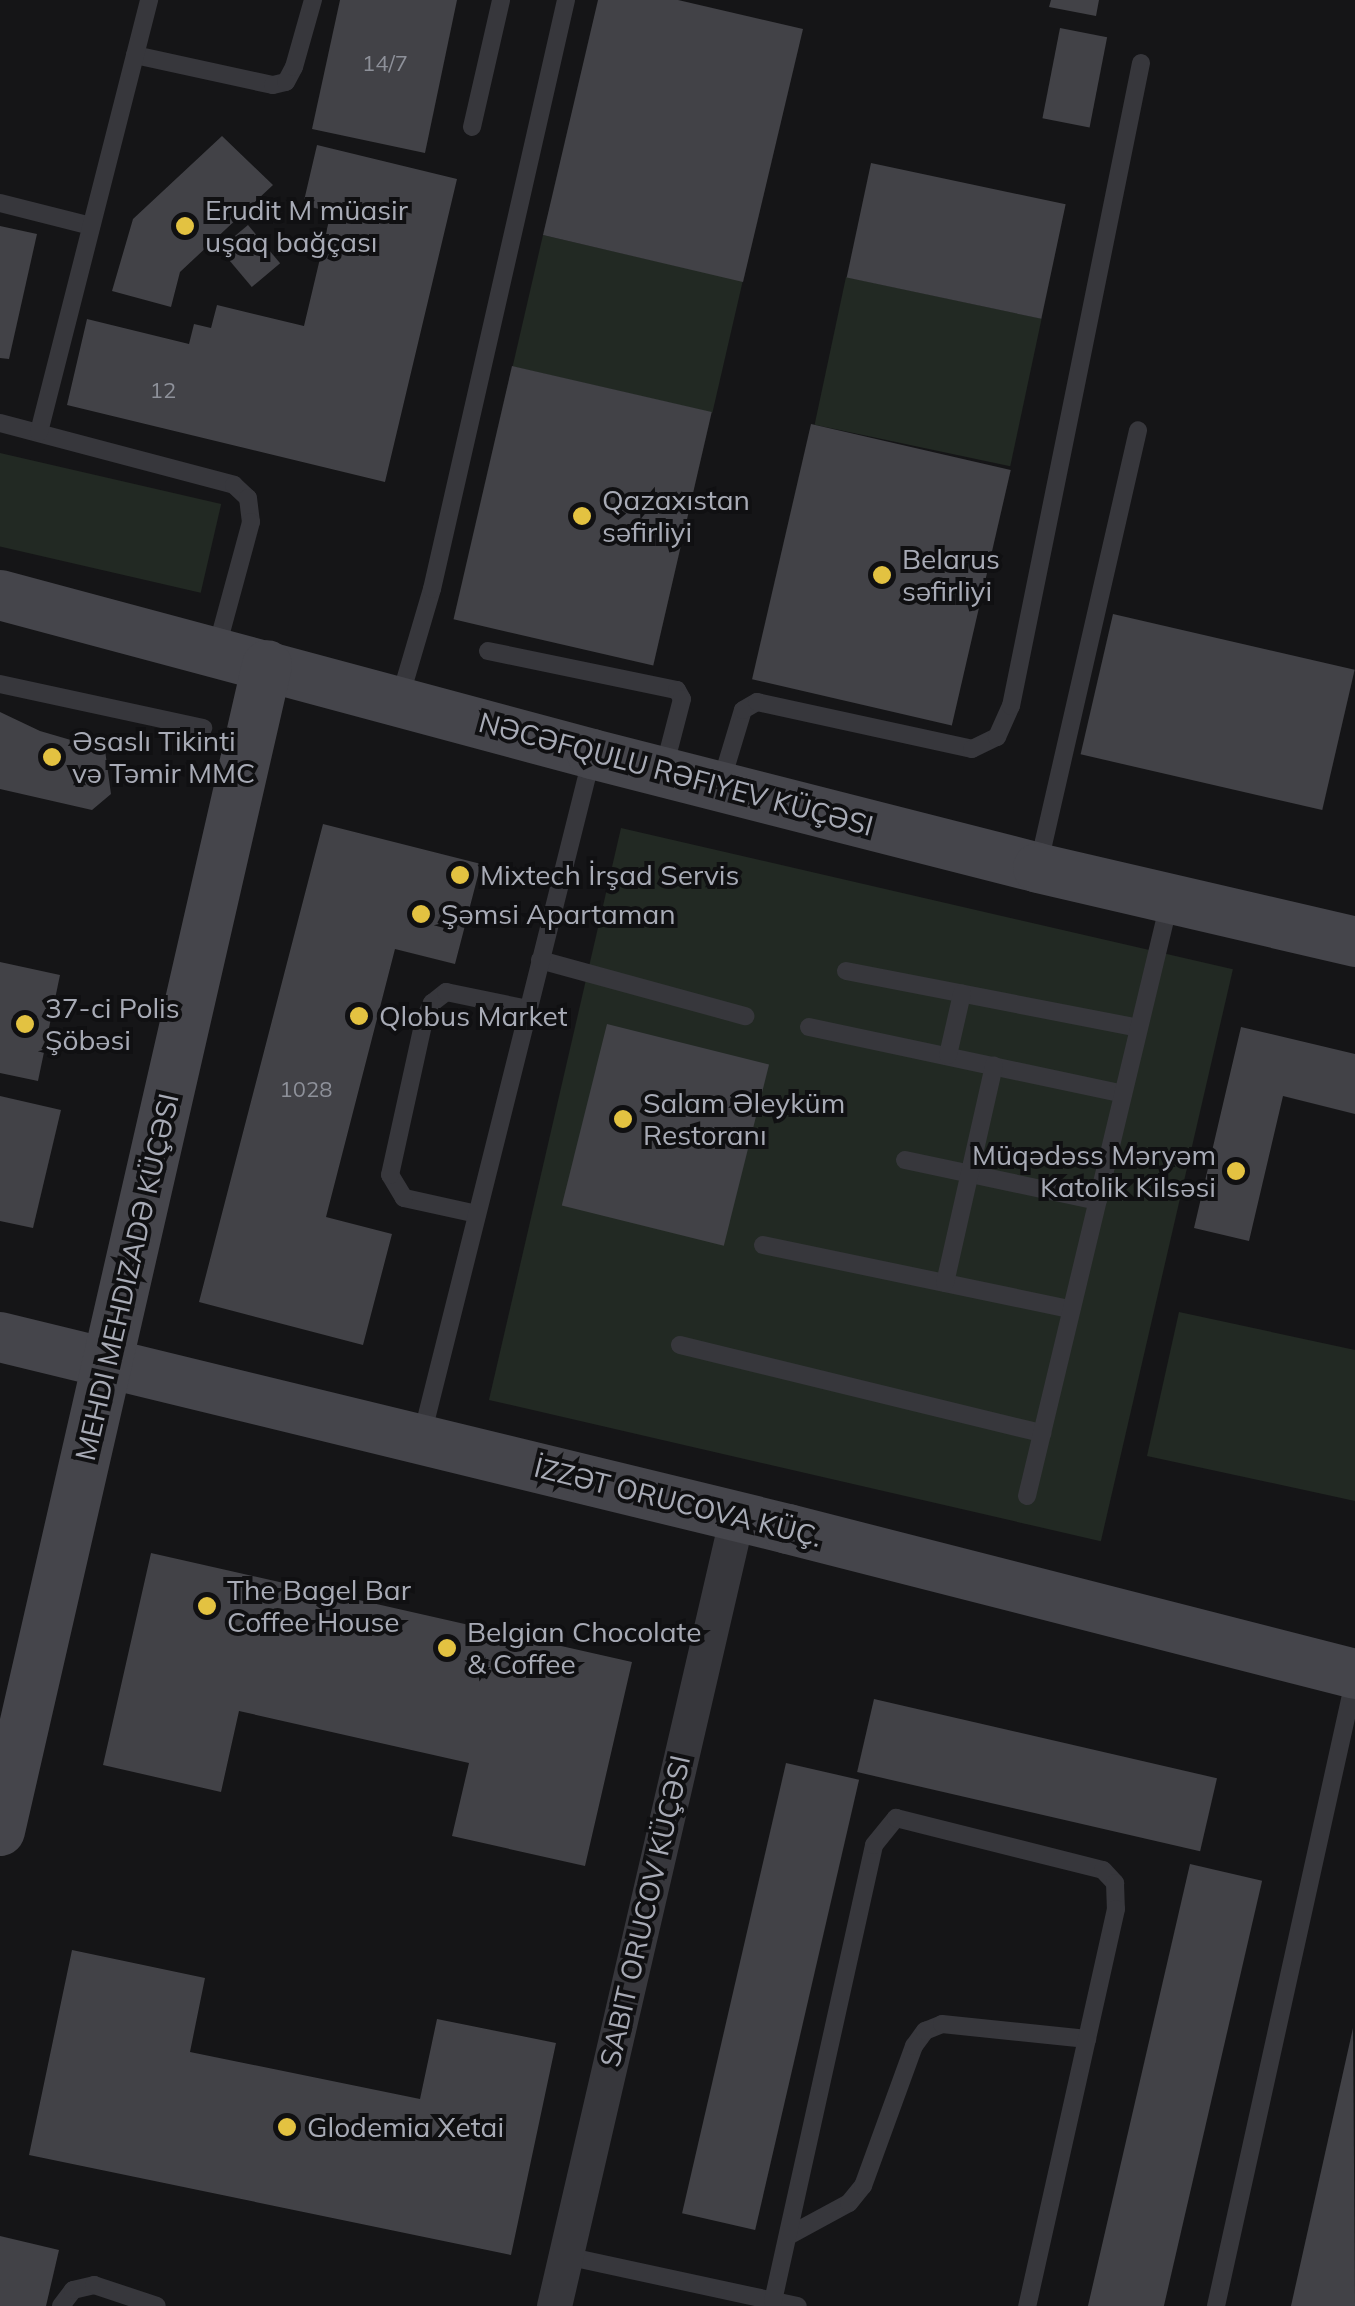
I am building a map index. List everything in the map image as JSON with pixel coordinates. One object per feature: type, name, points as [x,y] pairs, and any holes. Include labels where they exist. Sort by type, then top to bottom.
[{"type":"main road","name":"NƏCƏFQULU RƏFIYEV KÜÇƏSI","points":[[0,595],[592,754],[1038,868],[1355,942]]},
{"type":"main road","name":"MEHDI MEHDIZADƏ KÜÇƏSI","points":[[0,1831],[267,665]]},
{"type":"main road","name":"İZZƏT ORUCOVA KÜÇ.","points":[[0,1338],[736,1516],[1355,1675]]},
{"type":"street","name":"SABIT ORUCOV KÜÇƏSI","points":[[554,2306],[736,1516]]},
{"type":"lane","points":[[39,432],[149,0]]},
{"type":"lane","points":[[135,55],[274,85],[286,82],[294,68],[312,0]]},
{"type":"lane","points":[[472,127],[501,0]]},
{"type":"lane","points":[[399,701],[432,589],[566,0]]},
{"type":"lane","points":[[720,786],[743,710],[758,702],[972,748],[997,738],[1012,706],[1141,63]]},
{"type":"lane","points":[[0,203],[91,226]]},
{"type":"lane","points":[[0,423],[234,485],[248,498],[251,522],[216,651]]},
{"type":"lane","points":[[1038,868],[1138,430]]},
{"type":"lane","points":[[488,650],[677,690],[682,699],[663,772]]},
{"type":"lane","points":[[0,684],[203,728]]},
{"type":"lane","points":[[421,1439],[592,754]]},
{"type":"lane","points":[[1027,1496],[1170,900]]},
{"type":"lane","points":[[540,960],[745,1016]]},
{"type":"lane","points":[[846,971],[1139,1028]]},
{"type":"lane","points":[[476,1214],[404,1198],[390,1176],[424,1022],[432,1003],[446,992],[528,1009]]},
{"type":"lane","points":[[948,1056],[962,994]]},
{"type":"lane","points":[[808,1027],[1123,1094]]},
{"type":"lane","points":[[945,1283],[994,1065]]},
{"type":"lane","points":[[905,1160],[1098,1201]]},
{"type":"lane","points":[[762,1246],[1070,1310]]},
{"type":"lane","points":[[680,1345],[1042,1433]]},
{"type":"lane","points":[[1216,2306],[1355,1675]]},
{"type":"lane","points":[[773,2301],[874,1845],[896,1818],[1103,1870],[1115,1883],[1116,1909],[1027,2306]]},
{"type":"lane","points":[[788,2236],[849,2203],[863,2186],[914,2046],[925,2031],[942,2024],[1087,2039]]},
{"type":"lane","points":[[566,2256],[798,2306]]},
{"type":"lane","points":[[61,2306],[73,2290],[94,2285],[157,2306]]},
{"type":"shaded area","points":[[543,235],[743,281],[712,413],[513,367]]},
{"type":"shaded area","points":[[846,277],[1042,319],[1010,466],[815,425]]},
{"type":"shaded area","points":[[0,453],[221,504],[201,593],[0,546]]},
{"type":"shaded area","points":[[621,828],[1233,969],[1101,1541],[489,1400]]},
{"type":"shaded area","points":[[1179,1312],[1355,1350],[1355,1501],[1147,1456]]},
{"type":"building","points":[[340,0],[457,0],[425,153],[312,129]]},
{"type":"building","points":[[598,0],[678,0],[803,29],[743,282],[543,235]]},
{"type":"building","points":[[1051,0],[1099,0],[1096,16],[1049,7]]},
{"type":"building","points":[[1060,28],[1107,37],[1090,127],[1042,118]]},
{"type":"building","points":[[222,136],[273,185],[180,272],[171,307],[112,291],[133,219]]},
{"type":"building","points":[[317,145],[457,179],[385,482],[67,405],[87,319],[189,344],[194,324],[211,328],[217,305],[304,326],[331,212],[303,205]]},
{"type":"building","points":[[871,163],[1066,204],[1041,319],[847,277]]},
{"type":"building","points":[[248,225],[280,263],[252,287],[220,249]]},
{"type":"building","points":[[0,226],[37,234],[9,359],[0,358]]},
{"type":"building","name":"Qazaxıstan səfirliyi","points":[[512,366],[712,412],[653,665],[454,619]]},
{"type":"building","name":"Belarus səfirliyi","points":[[811,424],[1011,470],[952,725],[752,679]]},
{"type":"building","points":[[1113,614],[1355,670],[1322,810],[1081,754]]},
{"type":"building","name":"Əsaslı Tikinti və Təmir MMC","points":[[0,712],[40,731],[105,750],[111,794],[92,810],[0,789]]},
{"type":"building","points":[[323,824],[481,864],[455,964],[395,949],[326,1217],[392,1234],[363,1345],[199,1302]]},
{"type":"building","name":"37-ci Polis Şöbəsi","points":[[0,962],[60,975],[38,1081],[0,1073]]},
{"type":"building","points":[[607,1024],[769,1064],[724,1246],[562,1205]]},
{"type":"building","name":"Müqədəss Məryəm Katolik Kilsəsi","points":[[1241,1027],[1355,1054],[1355,1114],[1283,1096],[1249,1241],[1194,1228]]},
{"type":"building","points":[[0,1096],[61,1110],[33,1228],[0,1221]]},
{"type":"building","points":[[151,1553],[632,1662],[585,1866],[452,1836],[469,1763],[239,1711],[221,1792],[103,1765]]},
{"type":"building","points":[[874,1699],[1217,1778],[1200,1851],[857,1772]]},
{"type":"building","points":[[786,1763],[859,1780],[755,2230],[682,2213]]},
{"type":"building","points":[[1190,1864],[1262,1881],[1164,2306],[1088,2306]]},
{"type":"building","name":"Glodemia Xetai","points":[[72,1950],[205,1978],[190,2052],[420,2099],[437,2019],[556,2043],[511,2255],[29,2155]]},
{"type":"building","points":[[1353,2028],[1355,2306],[1291,2306]]},
{"type":"building","points":[[0,2236],[59,2250],[46,2306],[0,2306]]},
{"type":"place","name":"Erudit M müasir uşaq bağçası","points":[[185,226]]},
{"type":"place","name":"Qazaxıstan səfirliyi","points":[[582,516]]},
{"type":"place","name":"Belarus səfirliyi","points":[[882,575]]},
{"type":"place","name":"Əsaslı Tikinti və Təmir MMC","points":[[52,757]]},
{"type":"place","name":"Mixtech İrşad Servis","points":[[460,875]]},
{"type":"place","name":"Şəmsi Apartaman","points":[[421,914]]},
{"type":"place","name":"Qlobus Market","points":[[359,1016]]},
{"type":"place","name":"37-ci Polis Şöbəsi","points":[[25,1024]]},
{"type":"place","name":"Salam Əleyküm Restoranı","points":[[623,1119]]},
{"type":"place","name":"Müqədəss Məryəm Katolik Kilsəsi","points":[[1236,1171]]},
{"type":"place","name":"The Bagel Bar Coffee House","points":[[207,1606]]},
{"type":"place","name":"Belgian Chocolate & Coffee","points":[[447,1648]]},
{"type":"place","name":"Glodemia Xetai","points":[[287,2127]]}]
